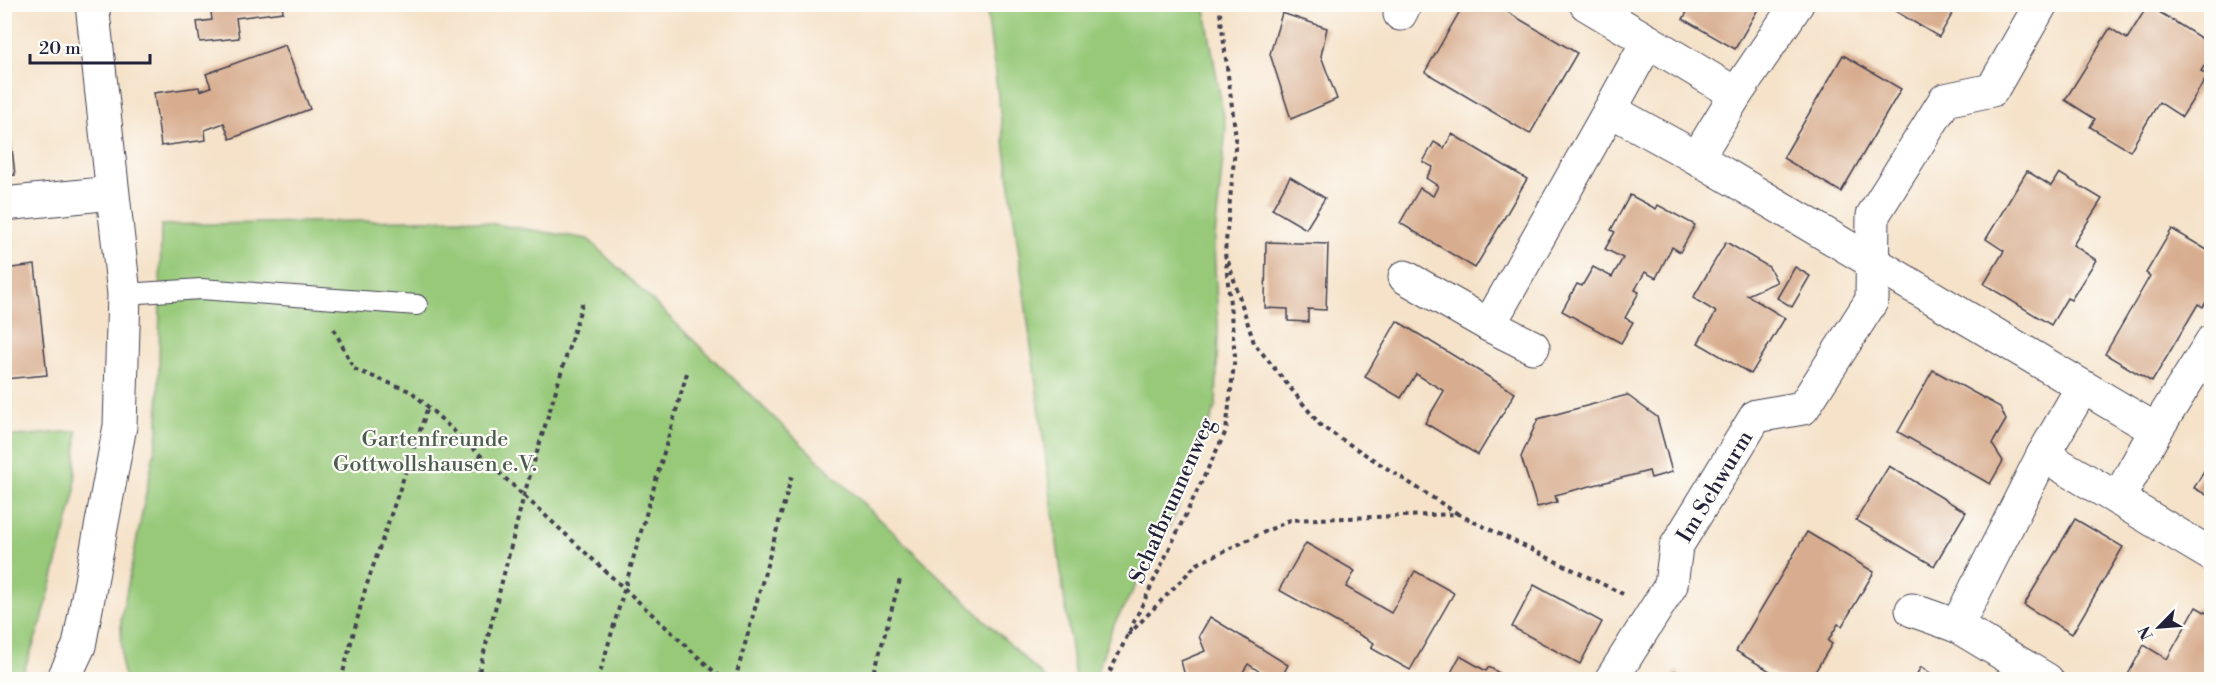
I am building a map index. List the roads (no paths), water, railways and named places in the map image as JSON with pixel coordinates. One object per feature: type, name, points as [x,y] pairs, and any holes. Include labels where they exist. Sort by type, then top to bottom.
[{"type":"street","points":[[63,680],[79,646],[120,426],[124,294],[92,4]]},
{"type":"street","points":[[1586,4],[1736,94]]},
{"type":"street","points":[[1697,158],[1736,94],[1797,4]]},
{"type":"street","name":"Im Schwurm","points":[[1611,680],[1671,585],[1676,547],[1756,416],[1803,408],[1872,300],[1873,215],[1945,100],[1992,90],[2041,4]]},
{"type":"street","points":[[1490,325],[1648,41]]},
{"type":"street","points":[[1610,110],[1697,158],[2156,430]]},
{"type":"street","points":[[4,204],[112,193]]},
{"type":"street","points":[[1405,278],[1533,347]]},
{"type":"street","points":[[2118,498],[2156,430],[2211,341]]},
{"type":"street","points":[[1957,626],[2043,455],[2082,388]]},
{"type":"street","points":[[2043,455],[2211,555]]},
{"type":"street","points":[[1912,610],[1957,626],[2047,680]]},
{"type":"street","points":[[79,646],[84,680]]},
{"type":"lane","points":[[124,294],[201,289],[417,305]]},
{"type":"park label","name":"Gartenfreunde Gottwollshausen e.V.","points":[[435,450]]}]
